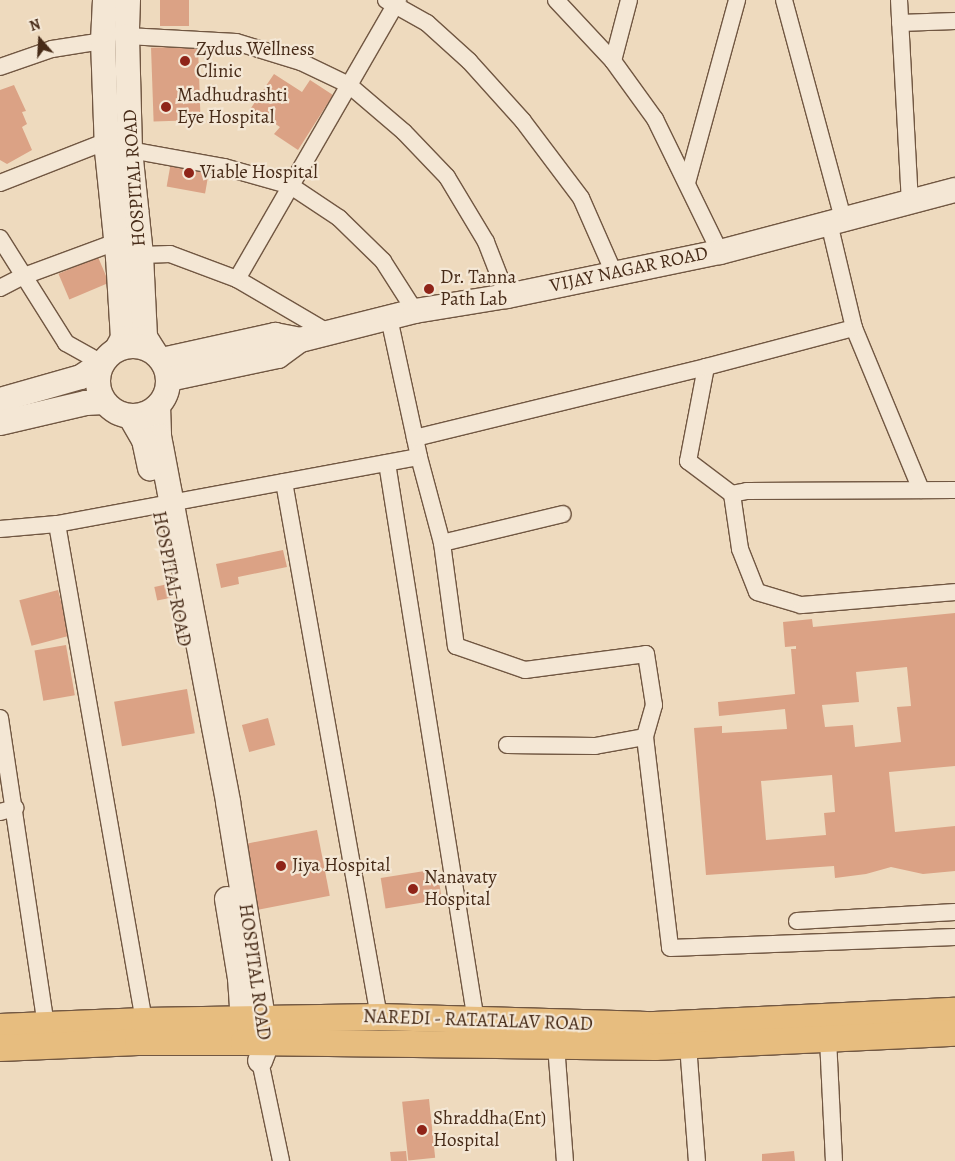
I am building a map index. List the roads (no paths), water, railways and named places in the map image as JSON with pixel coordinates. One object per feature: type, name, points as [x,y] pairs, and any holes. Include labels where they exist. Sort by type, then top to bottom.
[{"type":"main road","name":"NAREDI - RATATALAV ROAD","points":[[0,1026],[144,1021],[255,1037],[379,1017],[654,1025],[955,1011]]},
{"type":"main road","name":"NAREDI - RATATALAV ROAD","points":[[0,1048],[255,1037],[556,1045],[688,1045],[955,1033]]},
{"type":"street","name":"HOSPITAL ROAD","points":[[105,0],[103,41],[107,141],[123,338],[110,356]]},
{"type":"street","name":"HOSPITAL ROAD","points":[[128,0],[130,150],[141,255],[145,337],[162,364]]},
{"type":"street","points":[[556,0],[613,61],[655,120],[720,252]]},
{"type":"street","points":[[613,61],[629,0]]},
{"type":"street","points":[[687,183],[737,0]]},
{"type":"street","points":[[784,0],[836,221],[854,328],[921,490]]},
{"type":"street","points":[[899,0],[910,201]]},
{"type":"street","points":[[237,279],[349,85],[393,2],[427,23],[468,62],[524,122],[581,198],[614,273]]},
{"type":"street","points":[[900,23],[955,21]]},
{"type":"street","points":[[127,36],[236,42],[301,62],[349,85],[404,132],[447,177],[486,242],[506,296]]},
{"type":"street","points":[[0,67],[52,49],[103,41]]},
{"type":"street","points":[[0,183],[107,141]]},
{"type":"street","points":[[130,150],[224,168],[291,186],[339,218],[383,261],[415,311]]},
{"type":"street","name":"VIJAY NAGAR ROAD","points":[[162,364],[275,335],[300,340],[415,311],[506,296],[720,252],[955,190]]},
{"type":"street","points":[[0,238],[66,343],[110,356]]},
{"type":"street","points":[[0,288],[24,276],[116,242]]},
{"type":"street","points":[[141,255],[170,254],[237,279],[329,333]]},
{"type":"street","points":[[389,318],[419,457],[442,543],[456,646],[525,670],[646,654],[654,705],[645,737],[670,948],[955,938]]},
{"type":"street","points":[[415,438],[706,368],[854,328]]},
{"type":"street","points":[[0,400],[81,377],[110,356],[137,346],[162,364],[164,398],[158,406],[145,414],[130,416],[120,414],[104,402],[98,383],[110,356]]},
{"type":"street","points":[[706,368],[688,460],[732,494],[740,549],[757,592],[801,605],[955,592]]},
{"type":"street","points":[[0,423],[86,403],[104,402]]},
{"type":"street","name":"HOSPITAL ROAD","points":[[158,406],[165,504],[240,978],[255,1037]]},
{"type":"street","name":"HOSPITAL ROAD","points":[[130,416],[144,440],[165,504]]},
{"type":"street","points":[[0,530],[57,524],[419,457]]},
{"type":"street","points":[[387,462],[476,1021]]},
{"type":"street","points":[[284,482],[379,1017]]},
{"type":"street","points":[[732,494],[748,491],[955,490]]},
{"type":"street","points":[[442,543],[563,514]]},
{"type":"street","points":[[57,524],[144,1021]]},
{"type":"street","points":[[0,718],[7,810],[46,1025]]},
{"type":"street","points":[[507,745],[595,746],[645,737]]},
{"type":"street","points":[[798,921],[955,912]]},
{"type":"street","points":[[255,1037],[281,1161]]},
{"type":"street","points":[[828,1039],[834,1161]]},
{"type":"street","points":[[556,1045],[565,1161]]},
{"type":"street","points":[[688,1045],[697,1161]]},
{"type":"place","name":"Zydus Wellness Clinic","points":[[185,61]]},
{"type":"place","name":"Madhudrashti Eye Hospital","points":[[166,107]]},
{"type":"place","name":"Viable Hospital","points":[[189,173]]},
{"type":"place","name":"Dr. Tanna Path Lab","points":[[429,289]]},
{"type":"place","name":"Jiya Hospital","points":[[281,866]]},
{"type":"place","name":"Nanavaty Hospital","points":[[413,889]]},
{"type":"place","name":"Shraddha(Ent) Hospital","points":[[422,1130]]}]
